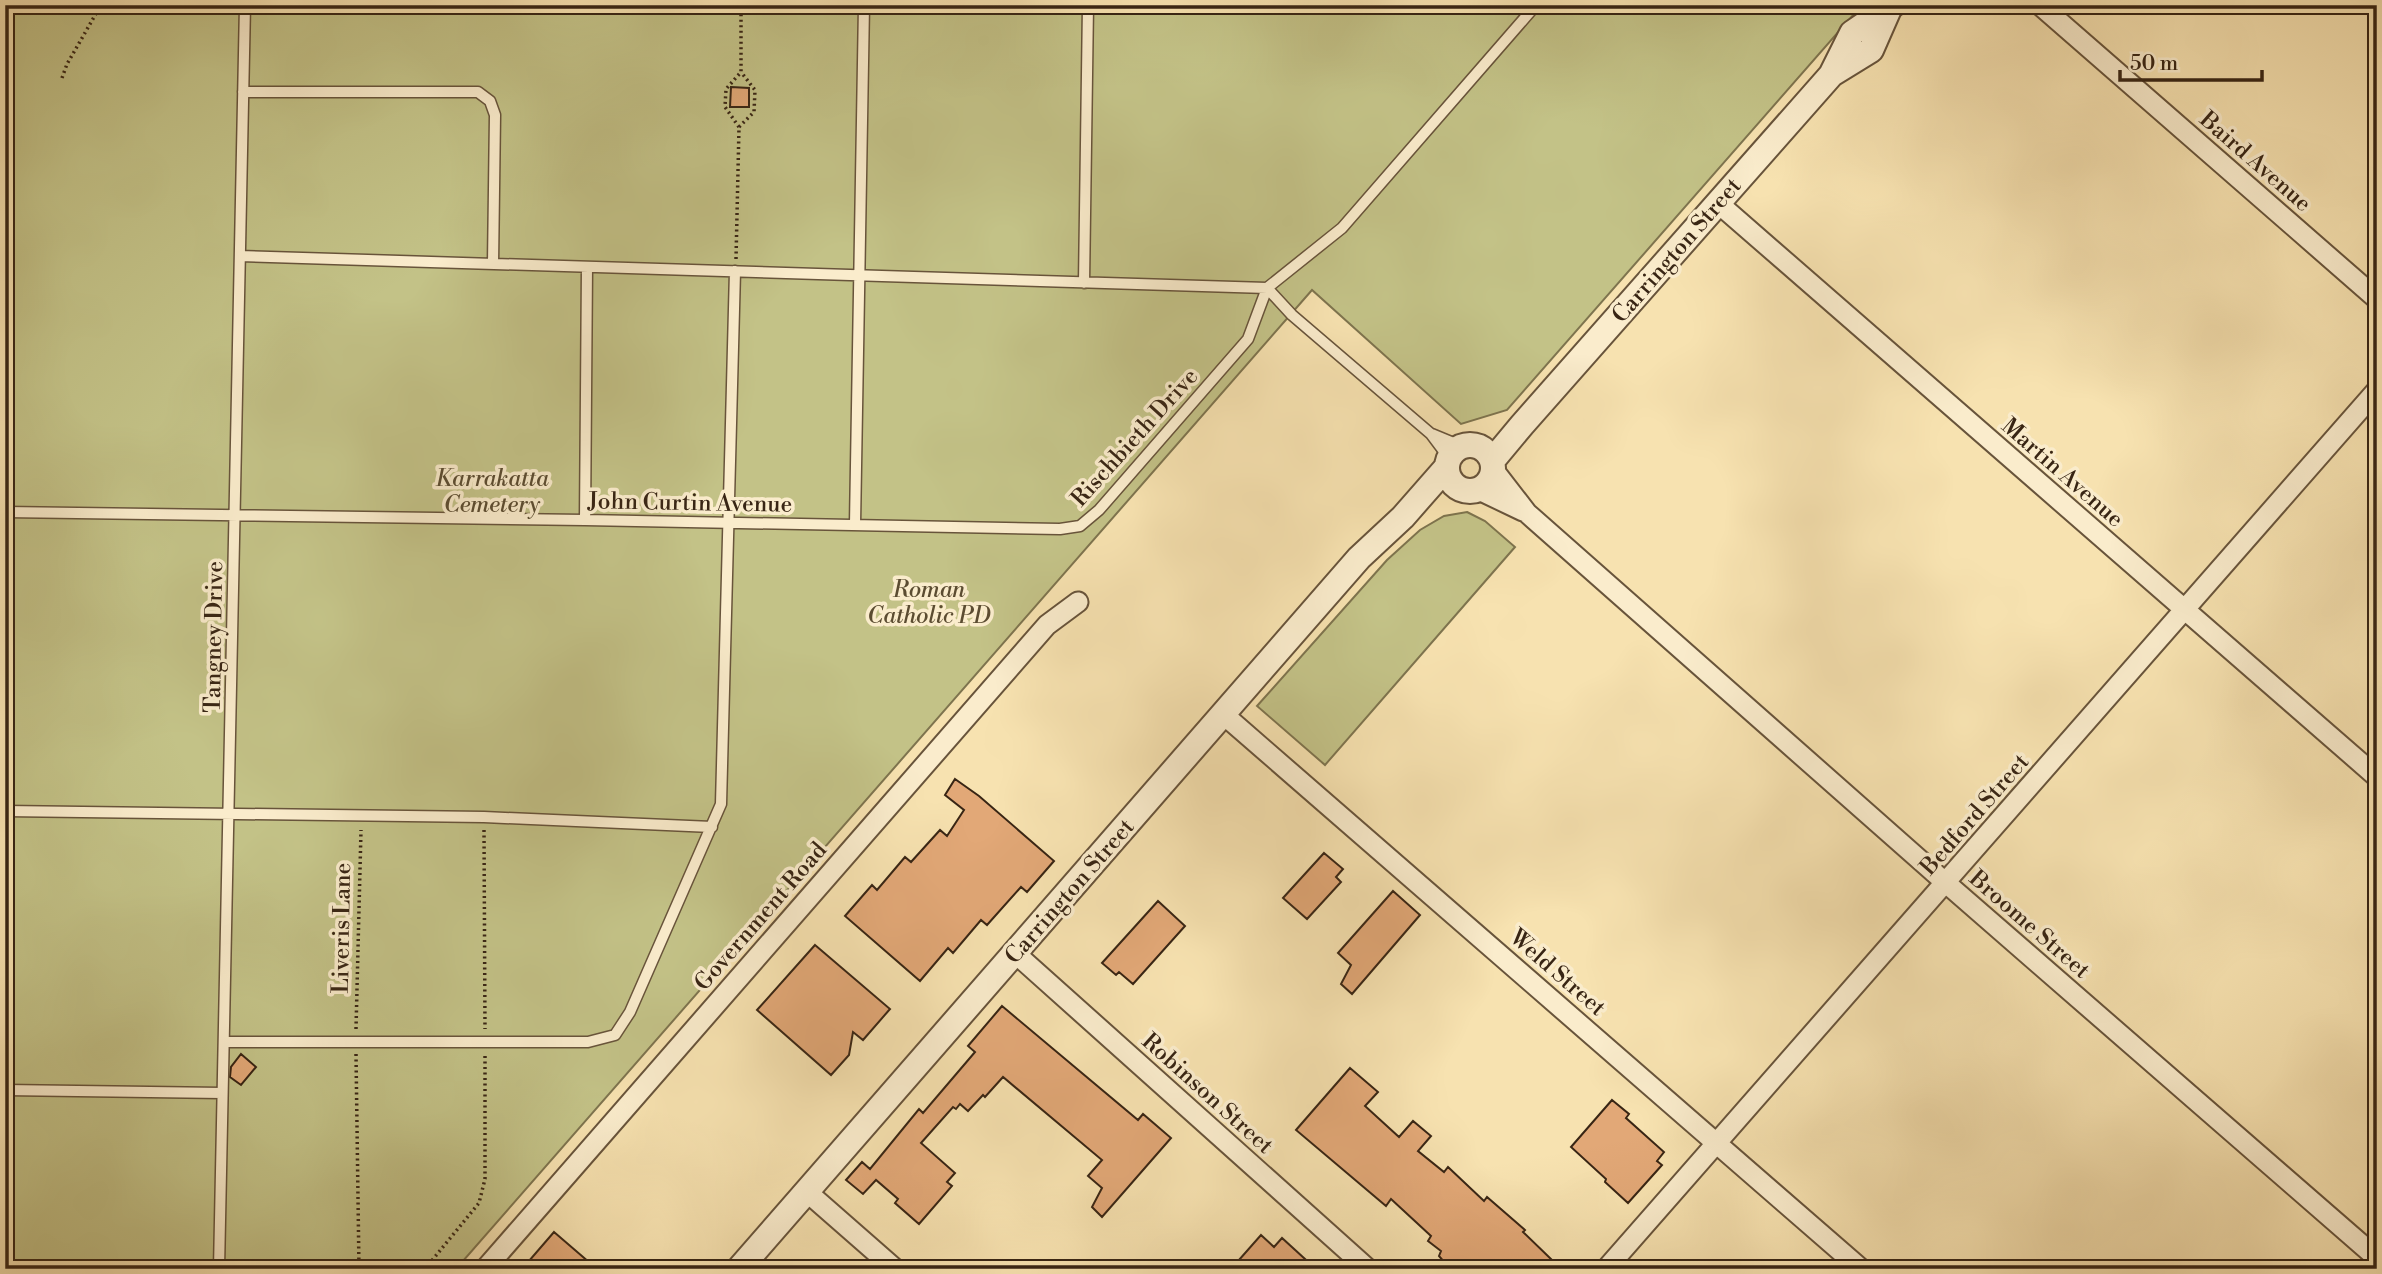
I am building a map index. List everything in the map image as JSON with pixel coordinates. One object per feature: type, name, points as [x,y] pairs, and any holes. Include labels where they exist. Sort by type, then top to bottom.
[{"type":"street","name":"Baird Avenue","points":[[2040,5],[2377,299]]},
{"type":"street","name":"Carrington Street","points":[[739,1269],[1359,558],[1403,517],[1522,425],[1831,75],[1852,33],[1891,7]]},
{"type":"street","name":"Martin Avenue","points":[[1718,203],[2377,777]]},
{"type":"street","name":"Bedford Street","points":[[1606,1269],[2377,390]]},
{"type":"street","name":"Broome Street","points":[[1470,466],[2377,1258]]},
{"type":"street","name":"Government Road","points":[[485,1269],[1047,625],[1078,602]]},
{"type":"street","name":"Weld Street","points":[[1223,714],[1861,1269]]},
{"type":"street","name":"Robinson Street","points":[[1015,953],[1368,1269]]},
{"type":"street","points":[[806,1191],[895,1269]]},
{"type":"lane","name":"Tangney Drive","points":[[219,1269],[244,5]]},
{"type":"lane","points":[[855,524],[864,5]]},
{"type":"lane","points":[[1084,283],[1088,5]]},
{"type":"lane","points":[[1450,5],[1535,6]]},
{"type":"lane","points":[[240,256],[1267,288],[1342,228],[1535,6]]},
{"type":"lane","points":[[243,92],[478,92],[490,101],[495,115],[493,264]]},
{"type":"lane","points":[[584,520],[587,267]]},
{"type":"lane","points":[[224,1042],[587,1042],[615,1035],[630,1012],[722,804],[735,271]]},
{"type":"lane","name":"Broome Street","points":[[1267,288],[1292,315],[1470,466]]},
{"type":"lane","name":"Rischbieth Drive","points":[[855,524],[1060,530],[1080,526],[1099,510],[1248,339],[1267,288]]},
{"type":"lane","name":"Broome Street","points":[[1431,433],[1470,466]]},
{"type":"lane","name":"John Curtin Avenue","points":[[5,512],[855,524]]},
{"type":"lane","points":[[5,811],[484,817],[712,827]]},
{"type":"lane","points":[[5,1090],[222,1093]]},
{"type":"path","points":[[62,78],[72,53],[101,5]]},
{"type":"path","points":[[739,127],[754,112],[755,90],[741,72],[741,5]]},
{"type":"path","points":[[1535,6],[1736,9],[1740,5]]},
{"type":"path","points":[[735,271],[739,127],[725,107],[726,89],[741,72]]},
{"type":"path","name":"Liveris Lane","points":[[359,1269],[356,1042],[361,816]]},
{"type":"path","points":[[425,1269],[479,1203],[485,1179],[484,817]]},
{"type":"green space","name":"Karrakatta Cemetery","points":[[5,5],[1862,5],[1507,410],[1461,424],[1312,290],[456,1269],[5,1269]]},
{"type":"green space","points":[[1467,512],[1485,521],[1515,547],[1325,765],[1257,706],[1387,560],[1420,530],[1444,516]]},
{"type":"building","points":[[731,87],[749,88],[749,107],[730,107]]},
{"type":"building","points":[[955,779],[979,796],[1054,861],[1027,892],[1021,887],[987,925],[981,920],[953,953],[948,948],[920,981],[845,916],[872,885],[877,890],[905,857],[911,862],[940,830],[947,836],[964,810],[945,795]]},
{"type":"building","points":[[1324,853],[1343,869],[1336,877],[1341,882],[1307,919],[1283,898]]},
{"type":"building","points":[[1393,891],[1420,915],[1352,994],[1341,984],[1351,965],[1338,953]]},
{"type":"building","points":[[1158,901],[1185,926],[1133,984],[1102,963]]},
{"type":"building","points":[[815,945],[890,1009],[863,1040],[853,1032],[849,1055],[831,1075],[757,1010]]},
{"type":"building","points":[[1002,1006],[1138,1120],[1143,1114],[1171,1138],[1102,1217],[1092,1207],[1102,1188],[1088,1176],[1102,1160],[1003,1077],[968,1111],[960,1104],[956,1109],[953,1107],[921,1143],[955,1173],[947,1182],[952,1186],[919,1224],[895,1203],[898,1199],[876,1180],[863,1194],[846,1180],[862,1162],[870,1169],[919,1109],[923,1113],[975,1052],[968,1046]]},
{"type":"building","points":[[241,1054],[256,1067],[241,1085],[230,1077],[231,1067]]},
{"type":"building","points":[[1350,1068],[1378,1092],[1365,1106],[1399,1137],[1413,1121],[1431,1136],[1418,1151],[1444,1172],[1448,1167],[1484,1201],[1487,1197],[1525,1230],[1523,1232],[1552,1260],[1543,1269],[1450,1269],[1439,1256],[1441,1251],[1428,1241],[1431,1236],[1391,1199],[1386,1206],[1296,1130]]},
{"type":"building","points":[[1612,1100],[1629,1114],[1626,1118],[1664,1152],[1657,1161],[1662,1165],[1628,1203],[1571,1147]]},
{"type":"building","points":[[554,1232],[597,1269],[522,1269]]},
{"type":"building","points":[[1261,1235],[1274,1247],[1282,1238],[1316,1269],[1231,1269]]},
{"type":"park label","name":"Roman Catholic PD","points":[[929,602]]}]
